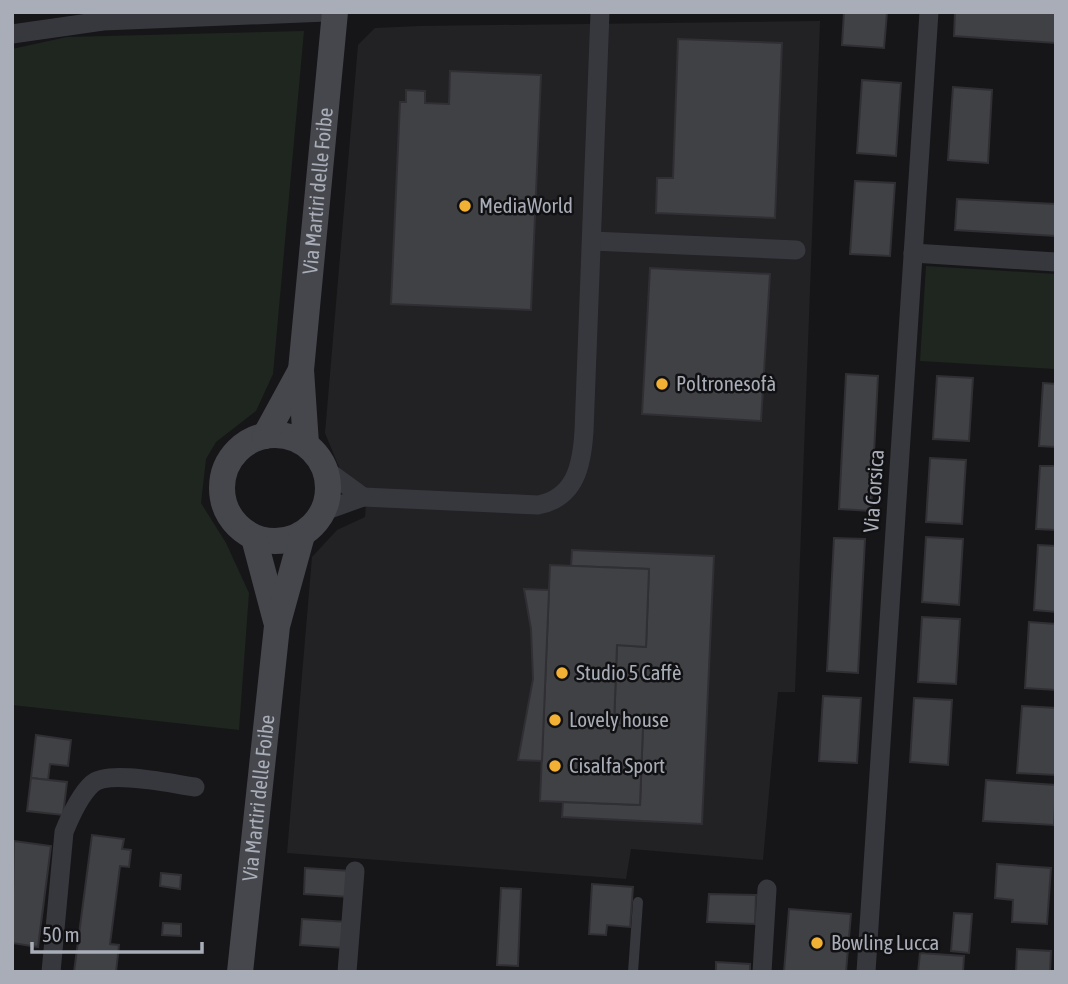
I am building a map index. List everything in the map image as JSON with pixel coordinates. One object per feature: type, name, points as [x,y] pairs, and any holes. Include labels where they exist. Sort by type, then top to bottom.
[{"type":"street","points":[[12,34],[34,21],[103,21],[327,12]]},
{"type":"street","name":"Via Martiri delle Foibe","points":[[306,444],[301,370],[335,12]]},
{"type":"street","points":[[324,511],[363,497],[538,505],[553,502],[578,475],[583,459],[600,12]]},
{"type":"street","name":"Via Corsica","points":[[866,972],[929,12]]},
{"type":"street","points":[[592,241],[796,250]]},
{"type":"street","points":[[913,253],[1056,262]]},
{"type":"street","name":"Via Martiri delle Foibe","points":[[265,436],[301,370]]},
{"type":"street","points":[[265,436],[286,436],[306,444],[318,455],[326,470],[329,491],[324,511],[315,525],[302,535],[287,541],[254,538],[240,529],[229,516],[223,500],[222,483],[226,466],[236,452],[249,441],[265,436]]},
{"type":"street","points":[[326,470],[363,497]]},
{"type":"street","name":"Via Martiri delle Foibe","points":[[240,972],[277,626],[302,535]]},
{"type":"street","name":"Via Martiri delle Foibe","points":[[254,538],[277,626]]},
{"type":"street","points":[[51,972],[53,926],[64,832],[70,816],[92,784],[102,778],[120,778],[195,787]]},
{"type":"street","points":[[347,972],[355,871]]},
{"type":"street","points":[[762,972],[767,889]]},
{"type":"lane","points":[[633,972],[638,902]]},
{"type":"shaded area","points":[[820,21],[795,692],[778,692],[763,860],[631,849],[626,879],[287,853],[312,557],[337,530],[365,517],[367,490],[341,472],[325,433],[358,45],[375,28]]},
{"type":"shaded area","points":[[304,31],[273,374],[256,411],[216,442],[206,459],[201,503],[226,543],[249,593],[239,730],[12,705],[12,49],[67,37]]},
{"type":"shaded area","points":[[926,266],[1056,274],[1056,369],[920,361]]},
{"type":"building","points":[[844,12],[887,12],[884,48],[842,45]]},
{"type":"building","points":[[955,12],[1056,12],[1056,43],[954,36]]},
{"type":"building","points":[[678,39],[782,43],[775,218],[656,213],[657,178],[673,178]]},
{"type":"building","name":"MediaWorld","points":[[450,71],[541,75],[531,310],[391,304],[400,102],[406,102],[406,90],[425,91],[425,103],[449,104]]},
{"type":"building","points":[[862,80],[901,83],[896,156],[857,153]]},
{"type":"building","points":[[953,87],[992,90],[988,163],[948,160]]},
{"type":"building","points":[[855,181],[895,183],[890,256],[850,254]]},
{"type":"building","points":[[957,199],[1056,204],[1056,236],[955,230]]},
{"type":"building","points":[[650,268],[770,274],[761,421],[642,414]]},
{"type":"building","points":[[846,374],[878,376],[871,511],[839,509]]},
{"type":"building","points":[[937,376],[973,378],[969,441],[933,439]]},
{"type":"building","points":[[1043,383],[1056,384],[1056,447],[1039,446]]},
{"type":"building","points":[[930,458],[966,460],[962,524],[926,522]]},
{"type":"building","points":[[1040,466],[1056,466],[1056,530],[1036,529]]},
{"type":"building","points":[[926,537],[963,539],[959,605],[922,602]]},
{"type":"building","points":[[834,538],[865,539],[858,673],[827,671]]},
{"type":"building","points":[[1038,545],[1056,546],[1056,612],[1034,610]]},
{"type":"building","points":[[572,550],[714,556],[702,824],[562,817],[563,802],[640,805],[643,726],[614,725],[617,645],[646,647],[649,569],[571,566]]},
{"type":"building","points":[[550,565],[649,569],[646,647],[617,645],[614,725],[643,726],[640,805],[540,801]]},
{"type":"building","points":[[524,589],[549,590],[542,761],[518,760],[533,679],[531,629]]},
{"type":"building","points":[[922,617],[960,619],[956,684],[918,682]]},
{"type":"building","points":[[1029,622],[1056,624],[1056,690],[1025,688]]},
{"type":"building","points":[[823,696],[861,698],[857,763],[819,761]]},
{"type":"building","points":[[914,698],[952,700],[948,765],[910,762]]},
{"type":"building","points":[[1022,706],[1056,708],[1056,775],[1017,773]]},
{"type":"building","points":[[36,735],[71,740],[68,766],[50,764],[48,780],[31,778]]},
{"type":"building","points":[[31,778],[67,782],[63,815],[27,811]]},
{"type":"building","points":[[986,780],[1056,785],[1054,825],[983,821]]},
{"type":"building","points":[[92,835],[124,839],[122,849],[131,850],[129,867],[120,866],[110,944],[119,945],[116,972],[74,972]]},
{"type":"building","points":[[14,841],[51,846],[38,947],[12,943]]},
{"type":"building","points":[[997,864],[1051,868],[1047,924],[1012,922],[1013,900],[995,898]]},
{"type":"building","points":[[305,868],[351,871],[349,897],[304,894]]},
{"type":"building","points":[[161,873],[181,875],[180,889],[160,886]]},
{"type":"building","points":[[592,884],[633,887],[630,927],[607,925],[606,935],[589,934]]},
{"type":"building","points":[[501,888],[521,889],[518,966],[497,965]]},
{"type":"building","points":[[709,894],[756,895],[755,924],[707,922]]},
{"type":"building","name":"Bowling Lucca","points":[[789,909],[851,914],[846,972],[784,972]]},
{"type":"building","points":[[954,913],[972,914],[969,953],[951,951]]},
{"type":"building","points":[[302,919],[347,922],[345,948],[300,945]]},
{"type":"building","points":[[163,923],[181,924],[181,936],[162,935]]},
{"type":"building","points":[[1017,949],[1051,951],[1050,972],[1016,972]]},
{"type":"building","points":[[920,953],[964,956],[963,972],[918,972]]},
{"type":"building","points":[[716,962],[750,964],[750,972],[716,972]]},
{"type":"place","name":"MediaWorld","points":[[465,206]]},
{"type":"place","name":"Poltronesofà","points":[[662,384]]},
{"type":"place","name":"Studio 5 Caffè","points":[[562,673]]},
{"type":"place","name":"Lovely house","points":[[555,720]]},
{"type":"place","name":"Cisalfa Sport","points":[[555,766]]},
{"type":"place","name":"Bowling Lucca","points":[[817,943]]}]
